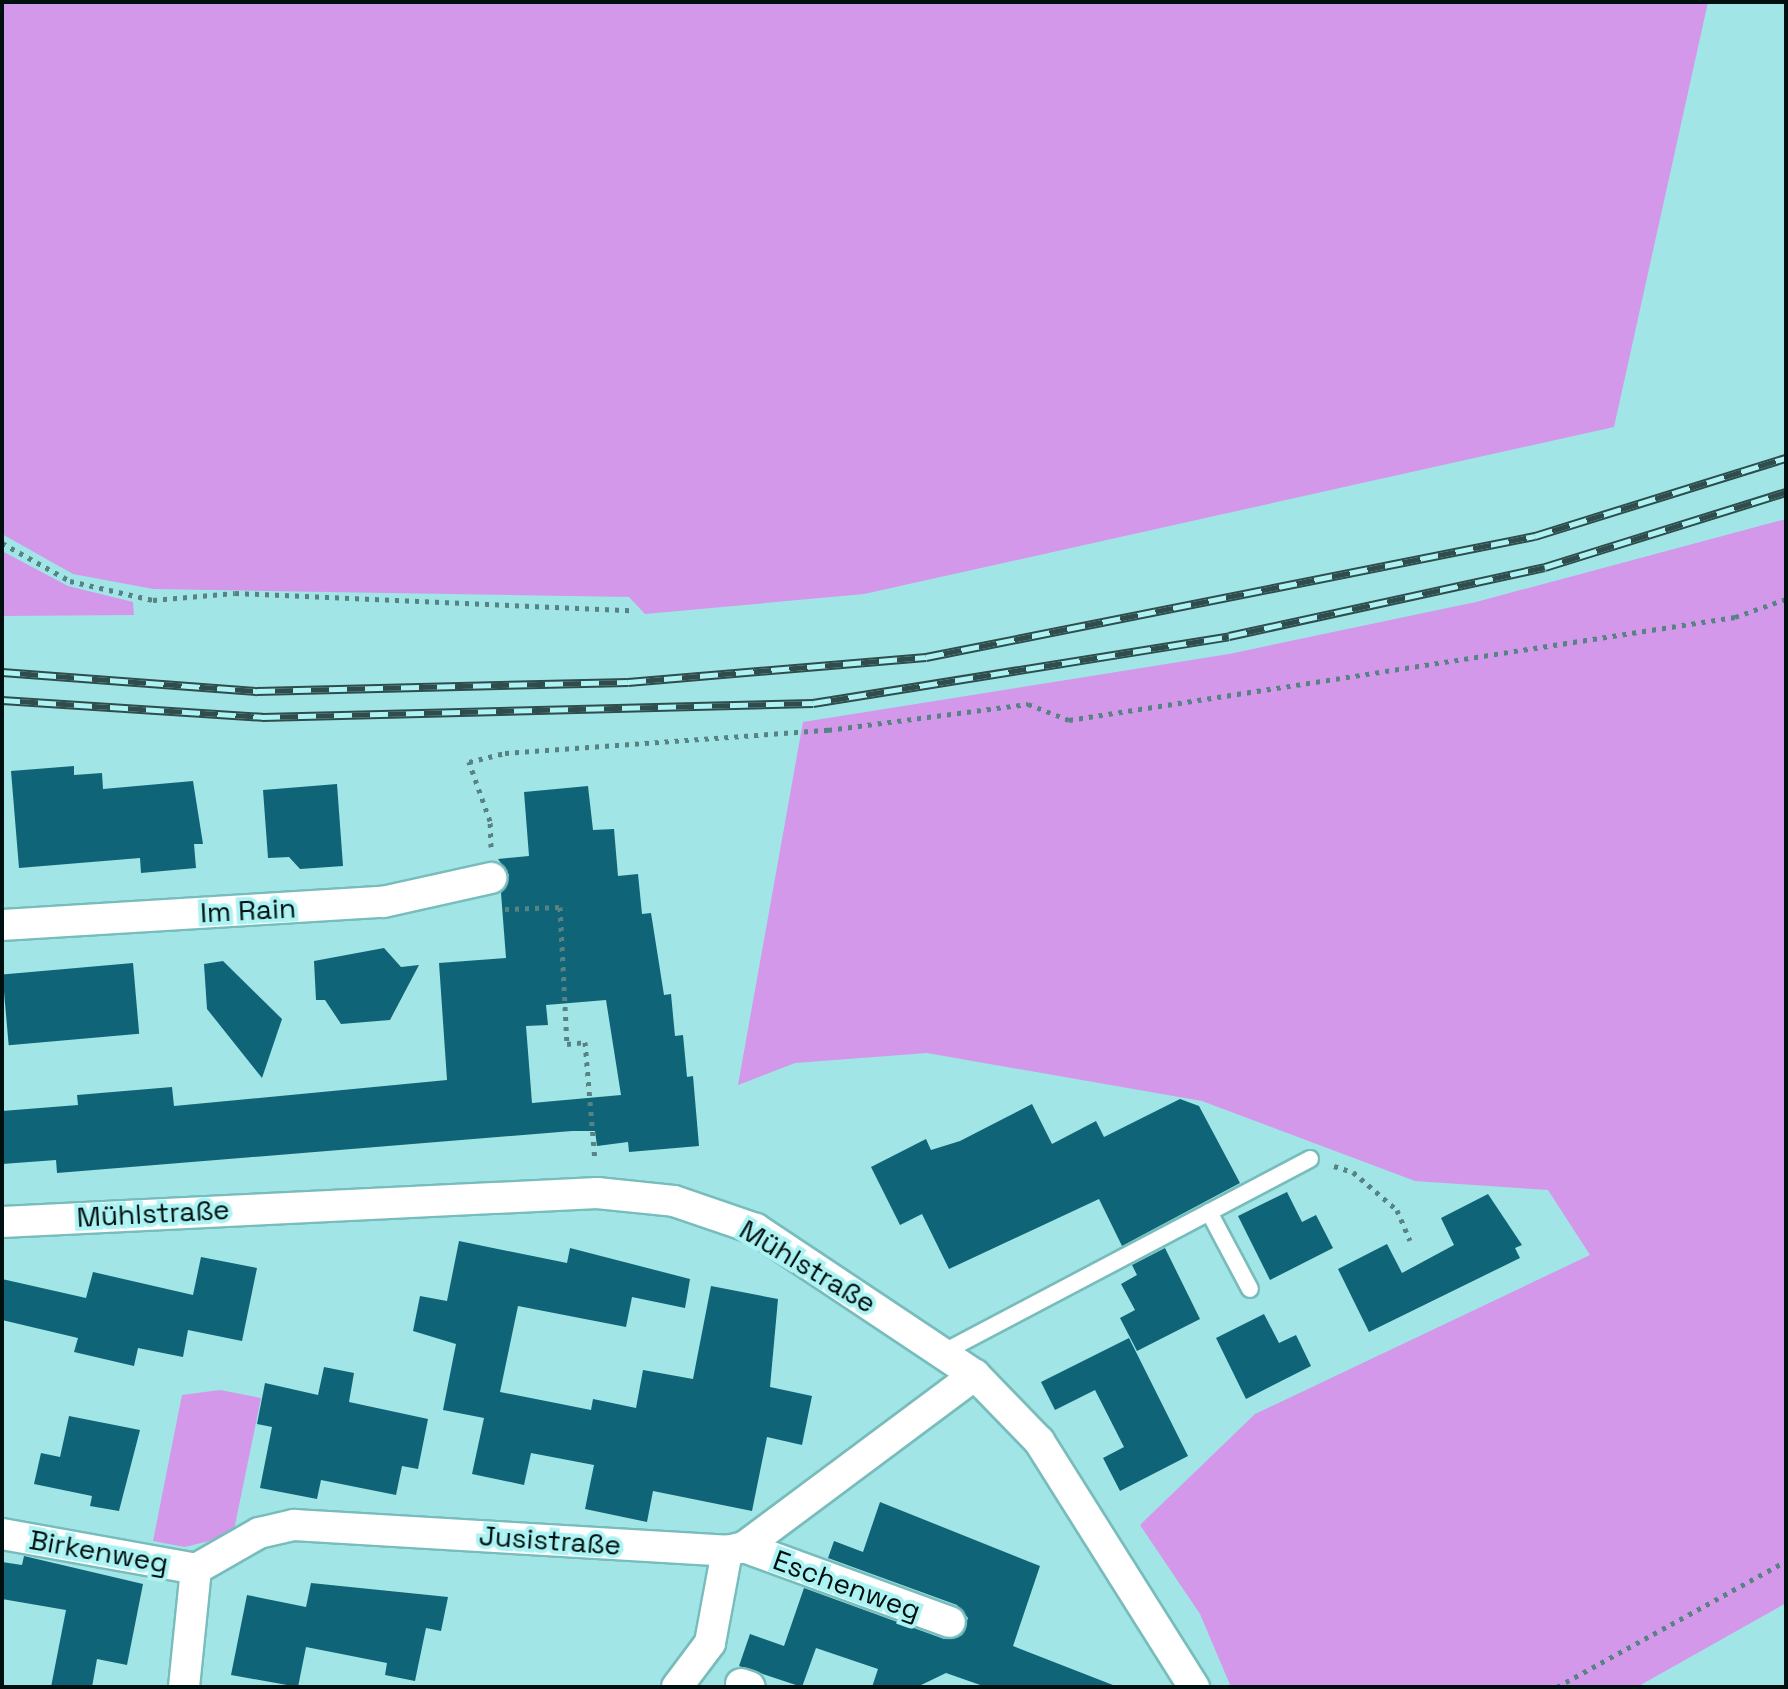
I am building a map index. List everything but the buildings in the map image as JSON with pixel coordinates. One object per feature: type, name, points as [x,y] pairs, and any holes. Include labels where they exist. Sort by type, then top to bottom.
[{"type":"street","name":"Im Rain","points":[[2,925],[383,902],[491,878]]},
{"type":"street","name":"Mühlstraße","points":[[2,1222],[597,1193],[674,1201],[756,1229],[975,1375],[1039,1441],[1194,1687]]},
{"type":"street","points":[[677,1687],[718,1622],[736,1549],[975,1375]]},
{"type":"street","name":"Jusistraße","points":[[196,1569],[259,1533],[294,1525],[736,1549]]},
{"type":"street","name":"Birkenweg","points":[[2,1534],[196,1569]]},
{"type":"street","name":"Eschenweg","points":[[736,1549],[950,1622]]},
{"type":"street","points":[[184,1687],[196,1569]]},
{"type":"lane","points":[[942,1353],[1310,1159]]},
{"type":"lane","points":[[1209,1212],[1250,1289]]},
{"type":"path","points":[[2,543],[70,581],[153,600],[235,593],[631,610]]},
{"type":"path","points":[[490,821],[469,762],[505,753],[828,730],[1028,704],[1069,720],[1735,617],[1786,599]]},
{"type":"path","points":[[491,878],[493,909],[560,907],[567,1044],[585,1042],[597,1193]]},
{"type":"path","points":[[1310,1159],[1353,1172],[1397,1210],[1410,1240]]},
{"type":"path","points":[[1557,1687],[1786,1561]]},
{"type":"shaded area","points":[[2,2],[1708,2],[1614,427],[864,594],[645,614],[629,597],[153,589],[73,574],[2,534]]},
{"type":"shaded area","points":[[1786,519],[1786,1603],[1637,1687],[1231,1687],[1200,1614],[1140,1525],[1255,1414],[1590,1255],[1548,1190],[1415,1181],[1202,1101],[927,1053],[795,1063],[738,1085],[803,722],[1229,654],[1476,602]]},
{"type":"shaded area","points":[[2,551],[68,586],[133,602],[134,615],[2,616]]},
{"type":"shaded area","points":[[220,1390],[261,1398],[233,1535],[185,1547],[153,1541],[182,1395]]},
{"type":"railway","points":[[2,672],[257,691],[628,682],[926,657],[1535,536],[1786,458]]},
{"type":"railway","points":[[2,700],[262,717],[813,703],[1229,636],[1545,567],[1786,492]]}]
